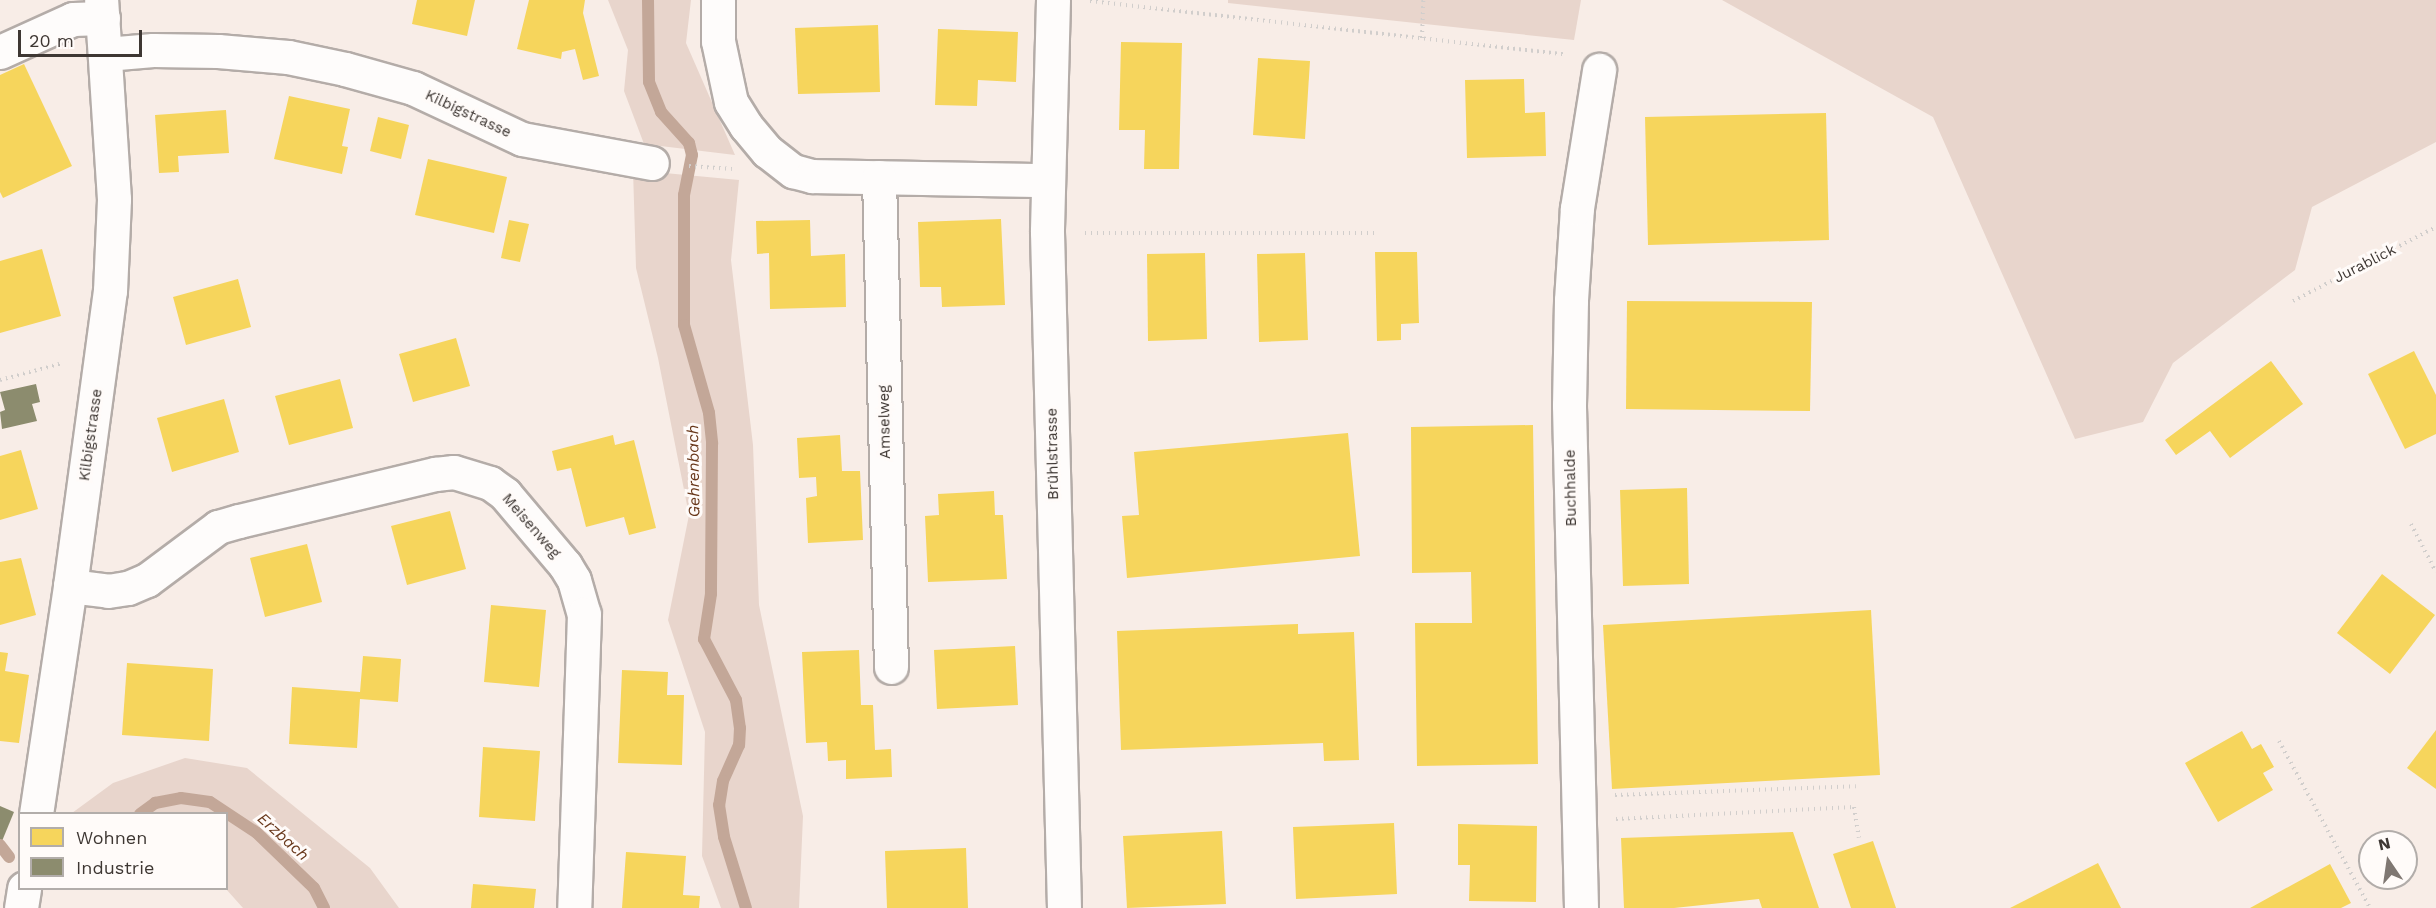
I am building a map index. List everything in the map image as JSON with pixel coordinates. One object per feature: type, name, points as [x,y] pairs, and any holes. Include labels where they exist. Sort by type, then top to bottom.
[{"type":"street","points":[[718,0],[718,41],[731,102],[766,151],[793,171],[812,176],[1047,180]]},
{"type":"street","name":"Brühlstrasse","points":[[1053,0],[1047,232],[1064,908]]},
{"type":"street","points":[[0,52],[101,9]]},
{"type":"street","name":"Kilbigstrasse","points":[[36,812],[110,291],[114,199],[106,54],[101,9]]},
{"type":"street","name":"Kilbigstrasse","points":[[106,54],[153,50],[218,51],[299,60],[413,88],[522,139],[652,164]]},
{"type":"street","name":"Buchhalde","points":[[1581,908],[1569,405],[1571,300],[1577,208],[1599,70]]},
{"type":"street","name":"Amselweg","points":[[879,177],[891,667]]},
{"type":"street","name":"Meisenweg","points":[[70,586],[108,591],[128,588],[147,580],[218,527],[238,521],[435,474],[453,472],[490,483],[505,494],[565,565],[577,588],[584,614],[574,908]]},
{"type":"street","points":[[21,908],[24,890]]},
{"type":"path","points":[[1422,38],[1423,0]]},
{"type":"path","points":[[1100,2],[1559,53]]},
{"type":"path","name":"Jurablick","points":[[2293,301],[2436,227]]},
{"type":"path","points":[[1047,232],[1379,233]]},
{"type":"path","points":[[0,380],[81,359],[101,358]]},
{"type":"path","points":[[2412,524],[2436,572]]},
{"type":"path","points":[[2279,741],[2370,908]]},
{"type":"path","points":[[1579,808],[1856,786]]},
{"type":"path","points":[[1579,808],[1854,807],[1859,838]]},
{"type":"shaded area","points":[[608,0],[691,0],[686,43],[735,155],[644,144],[624,91],[628,50]]},
{"type":"shaded area","points":[[1228,0],[1581,0],[1574,40],[1228,3]]},
{"type":"shaded area","points":[[1722,0],[2436,0],[2436,142],[2312,207],[2295,270],[2173,363],[2143,422],[2075,439],[1933,117]]},
{"type":"shaded area","points":[[633,170],[739,180],[731,260],[753,445],[759,605],[803,816],[799,908],[721,908],[702,856],[705,732],[668,620],[689,515],[658,358],[636,268]]},
{"type":"shaded area","points":[[185,758],[247,768],[370,868],[399,908],[243,908],[227,890],[228,812],[73,812],[113,783]]},
{"type":"building: Wohnen","points":[[417,0],[475,0],[467,36],[412,24]]},
{"type":"building: Wohnen","points":[[529,0],[585,0],[583,13],[599,76],[583,80],[575,49],[562,52],[561,59],[517,49]]},
{"type":"building: Wohnen","points":[[878,25],[880,92],[798,94],[795,28]]},
{"type":"building: Wohnen","points":[[938,29],[1018,32],[1016,82],[978,80],[977,106],[935,105]]},
{"type":"building: Wohnen","points":[[1121,42],[1182,43],[1179,169],[1144,169],[1145,130],[1119,130]]},
{"type":"building: Wohnen","points":[[1258,58],[1310,61],[1305,139],[1253,135]]},
{"type":"building: Wohnen","points":[[24,64],[72,166],[3,198],[0,192],[0,75]]},
{"type":"building: Wohnen","points":[[1524,79],[1525,113],[1545,112],[1546,156],[1467,158],[1465,80]]},
{"type":"building: Wohnen","points":[[289,96],[350,109],[342,146],[348,147],[342,174],[274,159]]},
{"type":"building: Wohnen","points":[[226,110],[229,153],[178,156],[179,172],[159,173],[155,115]]},
{"type":"building: Wohnen","points":[[1826,113],[1829,240],[1648,245],[1645,117]]},
{"type":"building: Wohnen","points":[[378,117],[409,125],[401,159],[370,151]]},
{"type":"building: Wohnen","points":[[428,159],[507,177],[494,233],[415,215]]},
{"type":"building: Wohnen","points":[[1001,219],[1005,305],[942,307],[941,287],[920,287],[918,222]]},
{"type":"building: Wohnen","points":[[509,220],[529,224],[520,262],[501,258]]},
{"type":"building: Wohnen","points":[[810,220],[811,256],[845,254],[846,307],[770,309],[769,253],[757,254],[756,221]]},
{"type":"building: Wohnen","points":[[42,249],[61,316],[0,333],[0,261]]},
{"type":"building: Wohnen","points":[[1375,252],[1417,252],[1419,323],[1401,324],[1401,340],[1377,341]]},
{"type":"building: Wohnen","points":[[1205,253],[1207,339],[1148,341],[1147,254]]},
{"type":"building: Wohnen","points":[[1305,253],[1308,340],[1259,342],[1257,254]]},
{"type":"building: Wohnen","points":[[238,279],[251,327],[186,345],[173,297]]},
{"type":"building: Wohnen","points":[[1627,301],[1812,302],[1810,411],[1626,409]]},
{"type":"building: Wohnen","points":[[456,338],[470,386],[413,402],[399,354]]},
{"type":"building: Wohnen","points":[[2414,351],[2436,395],[2436,434],[2405,449],[2368,374]]},
{"type":"building: Wohnen","points":[[2271,361],[2303,404],[2230,458],[2210,431],[2176,455],[2165,440]]},
{"type":"building: Wohnen","points":[[340,379],[353,428],[289,445],[275,396]]},
{"type":"building: Wohnen","points":[[224,399],[239,452],[172,472],[157,418]]},
{"type":"building: Wohnen","points":[[1533,425],[1538,764],[1417,766],[1415,623],[1472,623],[1471,572],[1412,573],[1411,427]]},
{"type":"building: Wohnen","points":[[1348,433],[1360,556],[1127,578],[1122,516],[1139,515],[1134,452]]},
{"type":"building: Wohnen","points":[[613,435],[615,445],[634,440],[656,528],[629,535],[624,517],[586,527],[571,468],[557,471],[552,451]]},
{"type":"building: Wohnen","points":[[840,435],[842,471],[860,471],[863,540],[808,543],[806,498],[817,496],[816,477],[799,478],[797,438]]},
{"type":"building: Wohnen","points":[[21,450],[38,509],[0,520],[0,456]]},
{"type":"building: Wohnen","points":[[1687,488],[1689,584],[1623,586],[1620,490]]},
{"type":"building: Wohnen","points":[[994,491],[995,515],[1003,515],[1007,579],[928,582],[925,516],[939,515],[938,494]]},
{"type":"building: Wohnen","points":[[450,511],[466,569],[407,585],[391,526]]},
{"type":"building: Wohnen","points":[[307,544],[322,602],[265,617],[250,558]]},
{"type":"building: Wohnen","points":[[21,558],[36,615],[0,625],[0,562]]},
{"type":"building: Wohnen","points":[[2382,574],[2435,615],[2390,674],[2337,633]]},
{"type":"building: Wohnen","points":[[491,605],[546,610],[539,687],[484,682]]},
{"type":"building: Wohnen","points":[[1871,610],[1880,775],[1612,789],[1603,625]]},
{"type":"building: Wohnen","points":[[1298,624],[1298,634],[1354,632],[1359,760],[1324,761],[1323,743],[1121,750],[1117,631]]},
{"type":"building: Wohnen","points":[[1015,646],[1018,705],[937,709],[934,650]]},
{"type":"building: Wohnen","points":[[859,650],[861,705],[873,705],[875,750],[891,749],[892,777],[846,779],[846,760],[828,761],[827,742],[806,743],[802,652]]},
{"type":"building: Wohnen","points":[[0,652],[8,653],[5,671],[29,675],[19,743],[0,741]]},
{"type":"building: Wohnen","points":[[363,656],[401,659],[398,702],[360,699],[357,748],[289,744],[292,687],[360,692]]},
{"type":"building: Wohnen","points":[[127,663],[213,669],[209,741],[122,735]]},
{"type":"building: Wohnen","points":[[622,670],[668,672],[667,695],[684,695],[682,765],[618,763]]},
{"type":"building: Wohnen","points":[[2436,730],[2436,789],[2407,768]]},
{"type":"building: Wohnen","points":[[2242,731],[2252,749],[2261,744],[2274,767],[2263,773],[2273,790],[2218,822],[2185,763]]},
{"type":"building: Wohnen","points":[[483,747],[540,751],[535,821],[479,817]]},
{"type":"building: Wohnen","points":[[1394,823],[1397,894],[1296,899],[1293,827]]},
{"type":"building: Wohnen","points":[[1458,824],[1537,826],[1536,902],[1469,901],[1470,865],[1458,865]]},
{"type":"building: Wohnen","points":[[1222,831],[1226,904],[1127,908],[1123,836]]},
{"type":"building: Wohnen","points":[[1793,832],[1819,908],[1762,908],[1759,899],[1674,908],[1624,908],[1621,838]]},
{"type":"building: Wohnen","points":[[1873,841],[1896,908],[1851,908],[1833,854]]},
{"type":"building: Wohnen","points":[[966,848],[968,908],[887,908],[885,851]]},
{"type":"building: Wohnen","points":[[626,852],[686,856],[683,895],[700,896],[699,908],[622,908]]},
{"type":"building: Wohnen","points":[[2098,863],[2121,908],[2010,908]]},
{"type":"building: Wohnen","points":[[2330,864],[2351,903],[2341,908],[2250,908]]},
{"type":"building: Wohnen","points":[[473,884],[536,889],[534,908],[471,908]]},
{"type":"building: Industrie","points":[[36,384],[40,402],[32,404],[37,421],[2,429],[0,412],[5,410],[0,392]]},
{"type":"building: Industrie","points":[[0,806],[14,812],[0,846]]},
{"type":"waterway","name":"Gehrenbach","points":[[648,0],[649,82],[661,112],[689,143],[692,155],[684,195],[684,325],[709,413],[712,444],[711,594],[704,639],[736,700],[740,728],[739,745],[723,781],[719,805],[724,837],[746,908]]},
{"type":"waterway","name":"Erzbach","points":[[143,812],[155,803],[181,798],[210,802],[225,812]]},
{"type":"waterway","name":"Erzbach","points":[[228,814],[257,833],[314,888],[324,908]]},
{"type":"waterway","name":"Erzbach","points":[[0,845],[9,857]]}]
